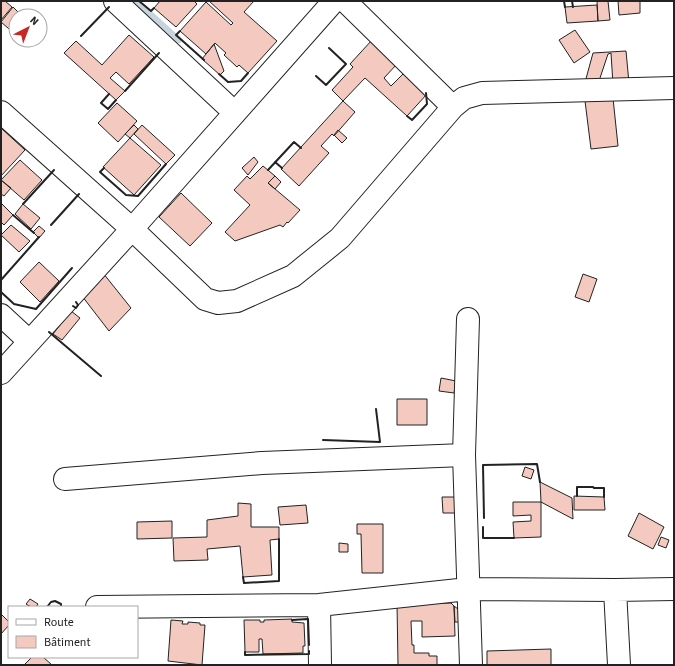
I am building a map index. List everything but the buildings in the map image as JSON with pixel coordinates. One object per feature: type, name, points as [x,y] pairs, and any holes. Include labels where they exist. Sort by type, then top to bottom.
[{"type":"street","points":[[115,1],[235,113]]},
{"type":"street","points":[[1,373],[132,229],[334,1]]},
{"type":"street","points":[[345,1],[453,107]]},
{"type":"street","points":[[1,112],[132,229],[206,299],[218,303],[237,302],[293,276],[340,238],[453,107],[464,98],[482,93],[674,88]]},
{"type":"street","points":[[1,315],[30,341]]},
{"type":"street","points":[[468,319],[464,455],[471,665]]},
{"type":"street","points":[[66,479],[262,463],[464,455]]},
{"type":"street","points":[[138,607],[319,605],[468,590],[674,589]]},
{"type":"street","points":[[615,590],[619,665]]},
{"type":"street","points":[[319,605],[320,665]]},
{"type":"waterway","points":[[136,1],[179,40]]},
{"type":"wall","points":[[139,1],[151,11],[154,8]]},
{"type":"wall","points":[[564,1],[565,7]]},
{"type":"wall","points":[[572,1],[573,7]]},
{"type":"wall","points":[[81,36],[109,7]]},
{"type":"wall","points":[[180,31],[176,35],[204,60]]},
{"type":"wall","points":[[316,76],[326,85],[346,64],[329,48]]},
{"type":"wall","points":[[125,91],[159,53]]},
{"type":"wall","points":[[219,74],[228,82],[241,81],[248,73]]},
{"type":"wall","points":[[407,116],[412,120],[427,104],[426,93]]},
{"type":"wall","points":[[109,94],[101,103],[108,109],[116,100]]},
{"type":"wall","points":[[268,170],[294,142],[301,148]]},
{"type":"wall","points":[[275,162],[282,168]]},
{"type":"wall","points":[[104,168],[100,172],[126,195],[138,196],[166,164]]},
{"type":"wall","points":[[23,204],[54,170]]},
{"type":"wall","points":[[51,225],[79,194]]},
{"type":"wall","points":[[13,215],[34,233]]},
{"type":"wall","points":[[1,280],[39,237]]},
{"type":"wall","points":[[1,292],[14,304],[36,309],[72,268]]},
{"type":"wall","points":[[73,306],[76,308],[78,305],[76,302]]},
{"type":"wall","points":[[49,332],[101,376]]},
{"type":"wall","points":[[323,440],[380,442],[376,409]]},
{"type":"wall","points":[[484,518],[483,465],[537,464],[540,482]]},
{"type":"wall","points":[[577,496],[577,487],[593,487],[604,488],[604,497]]},
{"type":"wall","points":[[483,527],[483,538],[514,538]]},
{"type":"wall","points":[[243,577],[244,583],[279,581],[279,539]]},
{"type":"wall","points":[[48,606],[51,602],[55,601],[61,604],[61,606]]},
{"type":"wall","points":[[292,620],[308,619],[309,645]]},
{"type":"wall","points":[[245,652],[245,655],[309,654],[309,651]]}]
